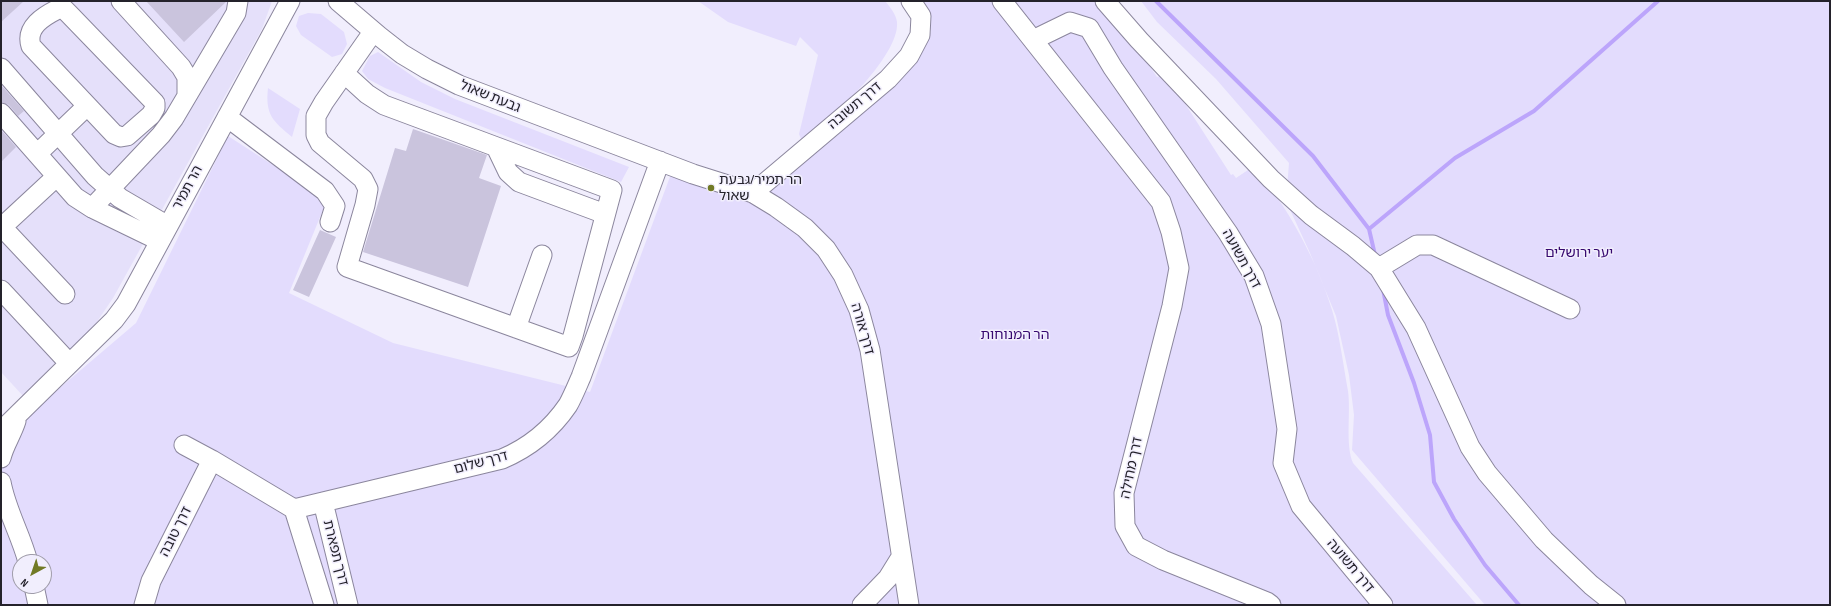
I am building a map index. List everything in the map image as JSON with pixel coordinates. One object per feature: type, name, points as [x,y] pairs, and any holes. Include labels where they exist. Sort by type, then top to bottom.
[{"type":"street","points":[[120,1],[181,67],[187,77],[187,94]]},
{"type":"street","points":[[92,208],[174,118],[236,13],[238,1]]},
{"type":"street","name":"הר תמיר","points":[[1,431],[18,416],[69,363],[114,320],[126,304],[290,1]]},
{"type":"street","name":"גבעת שאול","points":[[338,1],[373,32],[402,54],[427,69],[459,85],[660,161]]},
{"type":"street","name":"דרך תשובה","points":[[752,193],[888,79],[909,56],[920,35],[921,16],[911,1]]},
{"type":"street","points":[[1002,1],[1032,40]]},
{"type":"street","points":[[1106,1],[1144,46],[1271,179],[1311,215],[1353,246],[1379,268],[1416,328],[1470,448],[1487,473],[1544,540],[1591,585],[1616,605]]},
{"type":"street","points":[[58,9],[64,9],[155,103],[155,108],[151,115],[127,136],[121,137],[114,134],[87,106],[37,53],[31,46],[28,38],[31,29],[47,14],[58,9]]},
{"type":"street","name":"דרך תשועה","points":[[1032,40],[1070,22],[1089,28],[1113,68],[1228,233],[1254,276],[1271,324],[1286,429],[1282,463],[1301,506],[1383,605]]},
{"type":"street","points":[[344,74],[367,94],[384,105],[612,190],[569,346],[347,267],[365,205],[368,189],[363,179],[320,143],[316,135],[316,116],[344,74],[373,32]]},
{"type":"street","name":"דרך מחילה","points":[[1032,40],[1161,202],[1171,232],[1179,268],[1172,306],[1124,493],[1126,526],[1136,546],[1143,550],[1163,560],[1267,602],[1271,605]]},
{"type":"street","points":[[1,68],[82,162],[120,198],[164,234]]},
{"type":"street","points":[[36,154],[87,106]]},
{"type":"street","points":[[1,113],[75,197],[92,208],[164,234]]},
{"type":"street","points":[[227,117],[325,191],[335,206],[330,222]]},
{"type":"street","name":"דרך אורה","points":[[660,161],[752,193],[776,207],[805,228],[826,249],[843,275],[858,310],[870,350],[909,605]]},
{"type":"street","name":"דרך שלום","points":[[294,509],[502,459],[518,452],[538,439],[568,405],[581,377],[660,161]]},
{"type":"street","points":[[56,177],[2,227],[65,294]]},
{"type":"street","points":[[1379,268],[1417,245],[1433,245],[1570,309]]},
{"type":"street","points":[[516,328],[542,255]]},
{"type":"street","points":[[1,290],[69,363]]},
{"type":"street","points":[[1,458],[4,446],[13,430],[18,416]]},
{"type":"street","points":[[184,445],[294,509],[324,605]]},
{"type":"street","name":"דרך טובה","points":[[144,605],[151,581],[212,460]]},
{"type":"street","points":[[1,482],[3,497],[18,529],[26,554]]},
{"type":"street","name":"דרך תפארת","points":[[323,502],[348,605]]},
{"type":"street","points":[[862,605],[888,578],[901,557]]},
{"type":"street","points":[[36,594],[38,605]]},
{"type":"shaded area","points":[[1,1],[272,1],[262,29],[113,298],[86,338],[24,397],[1,372]]},
{"type":"green space","points":[[698,1],[885,1],[894,13],[897,22],[895,36],[887,53],[875,70],[845,105],[803,144],[799,134],[818,55],[800,37],[796,46],[728,22]]},
{"type":"green space","name":"הר המנוחות","points":[[921,1],[1103,1],[1114,13],[1157,77],[1166,74],[1231,175],[1233,174],[1236,178],[1254,166],[1289,216],[1300,234],[1318,271],[1335,320],[1348,391],[1349,447],[1353,463],[1477,605],[1,605],[1,438],[136,323],[228,136],[327,200],[289,293],[393,343],[590,392],[674,166],[764,187],[892,89],[924,45],[931,31]]},
{"type":"green space","name":"יער ירושלים","points":[[1141,1],[1830,1],[1830,605],[1485,605],[1352,450],[1354,415],[1349,375],[1336,316],[1310,253],[1286,201],[1289,163],[1216,79],[1157,22]]},
{"type":"green space","points":[[308,13],[321,14],[344,32],[347,44],[342,54],[332,57],[301,35],[296,26],[299,16]]},
{"type":"green space","points":[[378,52],[421,82],[455,99],[629,167],[621,182],[385,88],[368,79],[362,71],[370,56]]},
{"type":"green space","points":[[268,88],[300,109],[292,137],[275,122],[269,111],[267,97]]},
{"type":"building","points":[[1,1],[24,1],[1,22]]},
{"type":"building","points":[[146,1],[227,1],[184,42]]},
{"type":"building","points":[[1,85],[24,111],[18,116],[9,105],[1,102]]},
{"type":"building","points":[[413,129],[487,155],[479,178],[501,186],[468,287],[363,252],[395,148],[406,151]]},
{"type":"building","points":[[1,130],[16,147],[1,162]]},
{"type":"building","points":[[320,230],[336,237],[309,297],[293,290]]},
{"type":"waterway","points":[[1156,1],[1313,156],[1369,229],[1375,255]]},
{"type":"waterway","points":[[1369,229],[1455,158],[1534,111],[1658,1]]},
{"type":"waterway","points":[[1383,289],[1388,315],[1414,383],[1430,435],[1434,482],[1454,519],[1485,565],[1519,605]]},
{"type":"place","name":"הר תמיר/גבעת שאול","points":[[711,188]]}]
